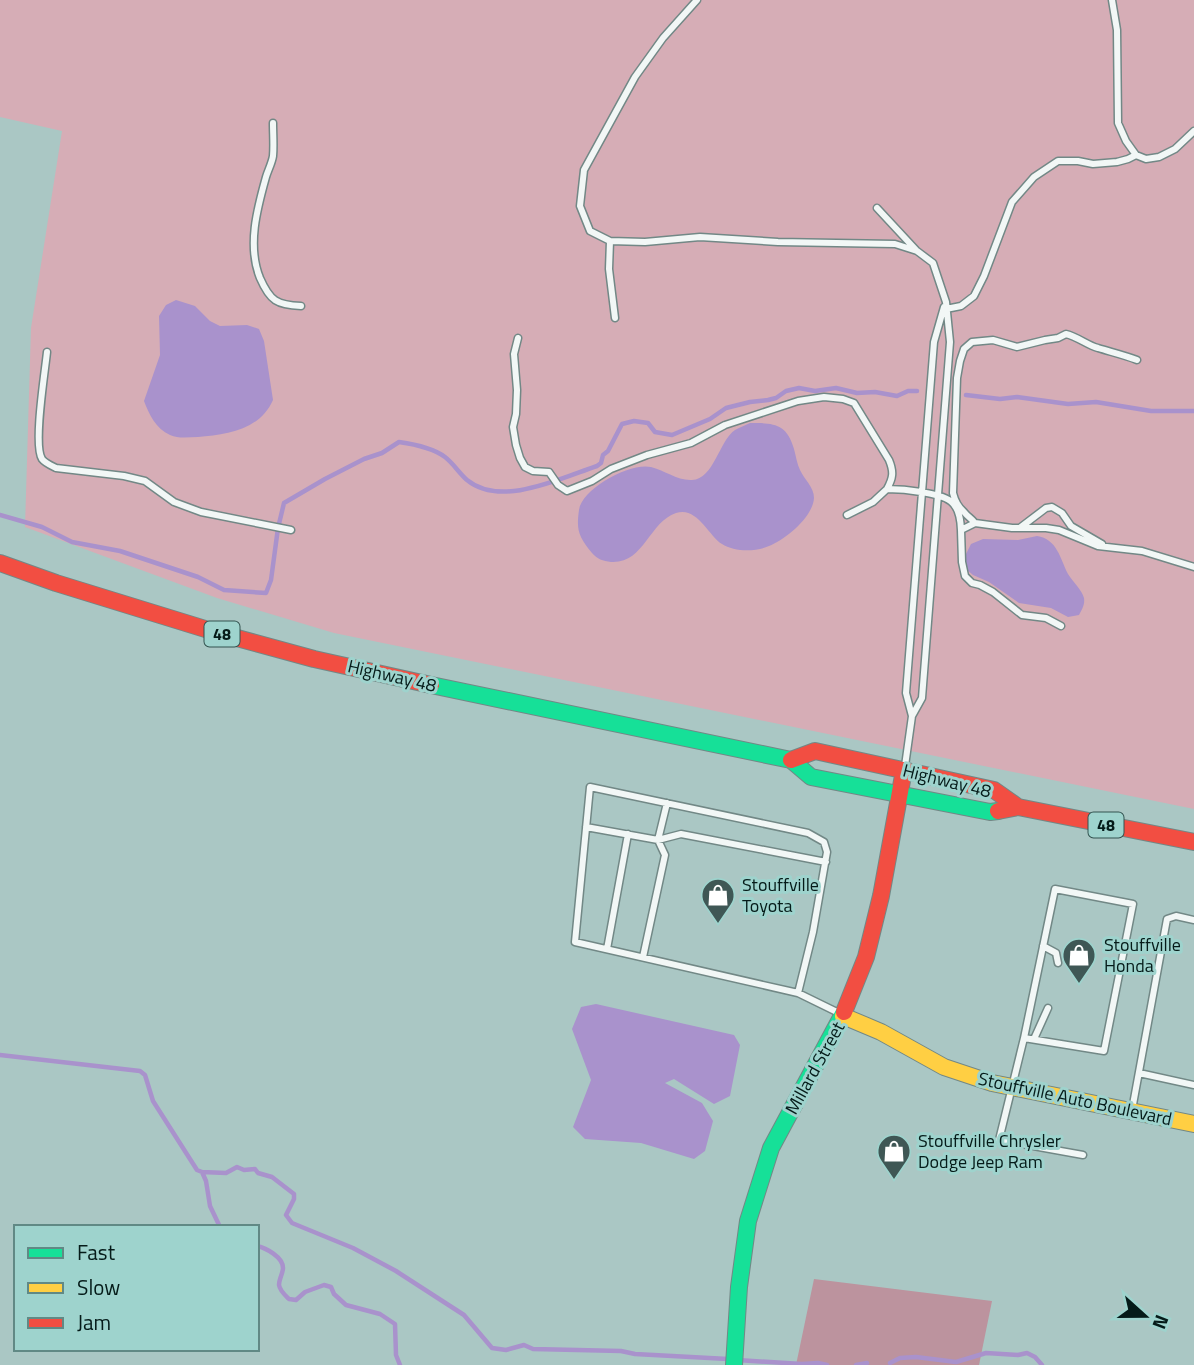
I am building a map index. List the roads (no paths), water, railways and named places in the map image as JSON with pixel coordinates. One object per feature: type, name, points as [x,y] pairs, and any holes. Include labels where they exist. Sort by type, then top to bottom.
[{"type":"main road","name":"Highway 48","points":[[0,563],[215,632],[314,659],[791,760],[811,777],[990,812],[1018,807],[1194,842]]},
{"type":"main road","name":"Highway 48","points":[[791,760],[815,751],[994,790],[1018,807]]},
{"type":"main road","name":"Millard Street","points":[[734,1365],[747,1221],[771,1148],[844,1016],[866,957],[881,896],[904,770]]},
{"type":"main road","name":"Stouffville Auto Boulevard","points":[[844,1016],[881,1032],[944,1067],[972,1078],[1194,1124]]},
{"type":"lane","points":[[697,0],[663,38],[635,77],[584,170],[580,206],[590,231],[610,241],[645,242],[700,237],[778,242],[895,244],[917,251]]},
{"type":"lane","points":[[1112,0],[1117,30],[1118,123],[1126,141],[1136,155],[1146,159],[1159,157],[1175,149],[1194,131]]},
{"type":"lane","points":[[273,123],[273,156],[259,205],[253,248],[257,270],[271,298],[284,305],[302,306]]},
{"type":"lane","points":[[946,306],[961,306],[974,296],[1012,202],[1034,177],[1058,161],[1093,164],[1117,162],[1136,155]]},
{"type":"lane","points":[[877,208],[917,251],[933,263],[946,306],[950,342],[922,698],[912,716],[904,770]]},
{"type":"lane","points":[[610,241],[609,269],[615,318]]},
{"type":"lane","points":[[912,716],[906,692],[934,342],[946,306]]},
{"type":"lane","points":[[975,523],[956,503],[953,494],[957,378],[964,349],[971,342],[981,340],[993,340],[1017,347],[1066,334],[1100,349],[1138,359]]},
{"type":"lane","points":[[518,338],[514,354],[517,390],[513,427],[520,458],[525,467],[548,472],[558,485],[567,491],[592,481],[611,469],[691,443],[725,425],[799,401],[824,397],[854,403],[890,460],[893,470],[893,478],[887,489],[873,502],[847,515]]},
{"type":"lane","points":[[47,352],[38,442],[42,459],[56,468],[145,481],[174,502],[192,509],[289,530]]},
{"type":"lane","points":[[887,489],[944,496],[950,500],[960,514],[965,576],[972,583],[993,592],[1022,615],[1046,618],[1060,626]]},
{"type":"lane","points":[[1020,528],[1045,509],[1052,507],[1062,513],[1071,526],[1107,547]]},
{"type":"lane","points":[[961,530],[975,523],[1059,530],[1087,542],[1142,551],[1194,567]]},
{"type":"lane","points":[[798,993],[813,932],[827,852],[824,842],[808,833],[590,788],[575,942],[798,993],[844,1016]]},
{"type":"lane","points":[[643,957],[665,855],[658,840],[667,803]]},
{"type":"lane","points":[[586,827],[658,840],[681,834],[825,862]]},
{"type":"lane","points":[[607,949],[628,834]]},
{"type":"lane","points":[[1024,1038],[1104,1051],[1133,904],[1055,889],[1024,1038],[999,1140],[1083,1155]]},
{"type":"lane","points":[[1132,1112],[1167,919],[1176,916],[1194,920]]},
{"type":"lane","points":[[1043,946],[1056,953],[1058,963]]},
{"type":"lane","points":[[1034,1039],[1048,1008]]},
{"type":"lane","points":[[1139,1073],[1194,1085]]},
{"type":"waterway","points":[[0,515],[42,527],[72,542],[120,551],[198,577],[224,590],[266,593],[271,580],[284,503],[399,442],[440,454],[467,480],[481,488],[514,491],[549,483],[597,466],[622,424],[634,421],[648,423],[655,432],[672,435],[710,419],[726,408],[776,398],[786,391],[799,388],[815,391],[836,388],[857,393],[875,392],[897,396],[908,391],[917,391]]},
{"type":"waterway","points":[[966,395],[1000,399],[1017,397],[1068,404],[1096,402],[1151,411],[1194,411]]},
{"type":"waterway","points":[[0,1055],[140,1071],[145,1075],[153,1101],[197,1170],[202,1172],[210,1206],[219,1225]]},
{"type":"waterway","points":[[202,1172],[226,1173],[237,1167],[244,1170],[255,1169],[258,1173],[272,1177],[294,1194],[286,1215],[292,1223],[353,1248],[396,1271],[464,1315],[492,1348],[506,1350],[524,1345],[533,1349],[621,1351],[728,1359]]},
{"type":"waterway","points":[[259,1247],[280,1260],[283,1268],[279,1285],[289,1299],[296,1300],[305,1292],[324,1285],[331,1287],[334,1294],[346,1305],[380,1314],[395,1324],[396,1355],[400,1365]]},
{"type":"waterway","points":[[890,1363],[900,1358],[916,1357],[956,1362],[986,1353],[1027,1353],[1042,1365]]},
{"type":"waterway","points":[[737,1360],[827,1365]]},
{"type":"waterway","points":[[856,1365],[867,1363]]},
{"type":"place","name":"Stouffville Toyota","points":[[718,925]]},
{"type":"place","name":"Stouffville Honda","points":[[1079,985]]},
{"type":"place","name":"Stouffville Chrysler Dodge Jeep Ram","points":[[894,1181]]}]
